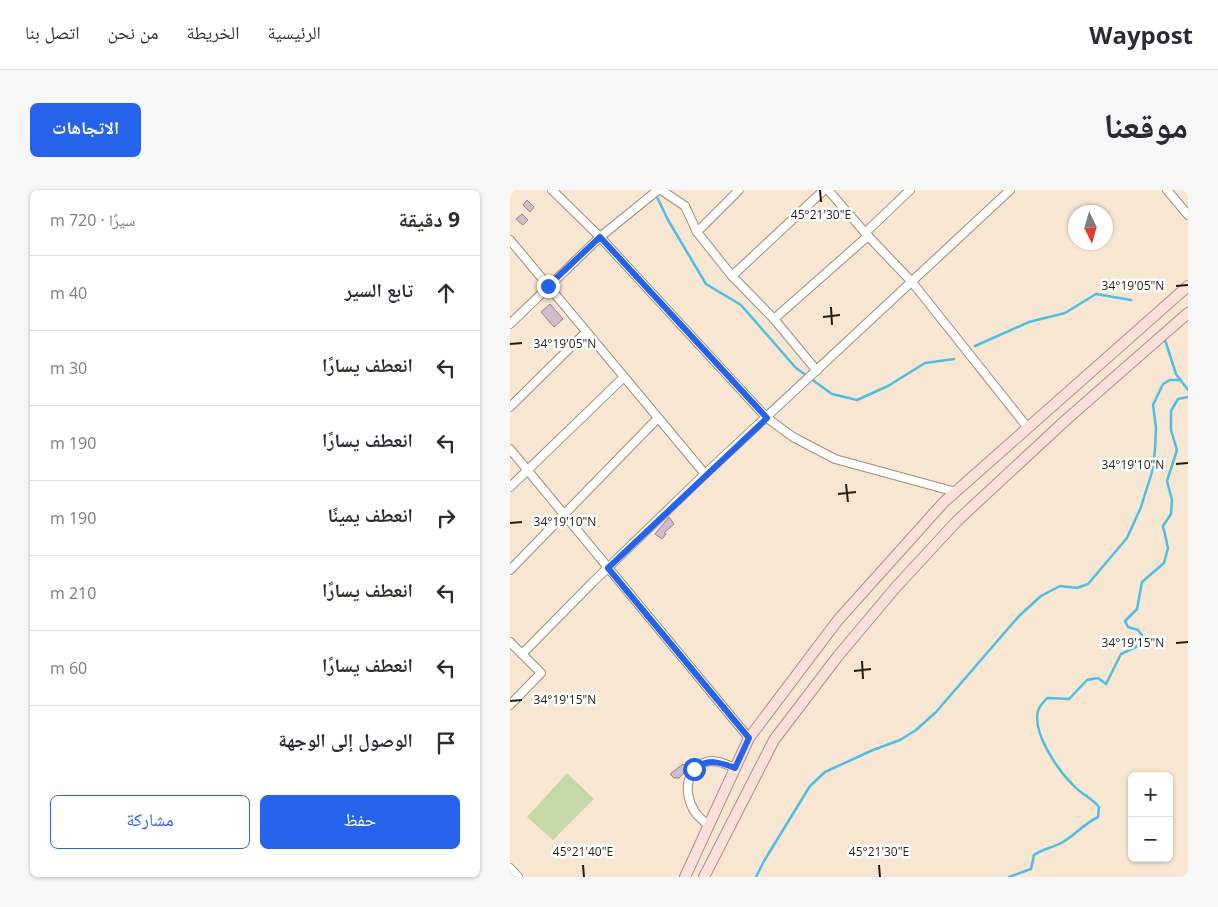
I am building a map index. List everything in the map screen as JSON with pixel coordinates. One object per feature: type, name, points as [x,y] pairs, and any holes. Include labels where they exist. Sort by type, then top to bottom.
[{"type":"main road","points":[[685,877],[749,738],[838,620],[944,502],[1188,286]]},
{"type":"main road","points":[[704,877],[774,740],[838,656],[896,587],[964,515],[1067,419],[1188,312]]},
{"type":"main road","points":[[703,837],[720,846]]},
{"type":"street","points":[[552,190],[600,237],[767,418],[793,437],[835,459],[956,492]]},
{"type":"street","points":[[510,324],[600,237],[660,190],[685,206],[697,232],[732,276],[774,319],[815,373]]},
{"type":"street","points":[[697,232],[740,190]]},
{"type":"street","points":[[732,276],[824,190]]},
{"type":"street","points":[[828,190],[866,235],[912,282],[1028,428]]},
{"type":"street","points":[[774,319],[866,235],[910,190]]},
{"type":"street","points":[[1167,190],[1188,215]]},
{"type":"street","points":[[522,654],[705,474],[804,384],[1006,192]]},
{"type":"street","points":[[510,240],[705,474]]},
{"type":"street","points":[[510,407],[586,332]]},
{"type":"street","points":[[510,486],[624,377]]},
{"type":"street","points":[[510,570],[658,418]]},
{"type":"street","points":[[510,449],[749,738]]},
{"type":"street","points":[[510,642],[541,673],[511,703]]},
{"type":"street","points":[[709,826],[695,813],[692,807],[688,788],[689,776],[697,767],[708,762],[720,762],[735,768]]},
{"type":"street","points":[[510,868],[518,877]]},
{"type":"green space","points":[[567,773],[594,799],[553,840],[527,817]]},
{"type":"building","points":[[527,200],[534,207],[530,212],[523,205]]},
{"type":"building","points":[[522,214],[528,220],[523,225],[516,219]]},
{"type":"building","points":[[550,304],[563,319],[554,327],[541,312]]},
{"type":"building","points":[[669,517],[674,524],[664,533],[666,534],[662,539],[655,534]]},
{"type":"building","points":[[683,764],[688,769],[679,778],[674,778],[670,774]]},
{"type":"waterway","points":[[657,197],[668,220],[706,284],[741,305],[796,368],[832,394],[857,400],[888,386],[925,363],[954,359]]},
{"type":"waterway","points":[[975,346],[1029,322],[1065,313],[1096,294],[1131,300]]},
{"type":"waterway","points":[[1165,340],[1176,374],[1188,390]]},
{"type":"waterway","points":[[756,877],[810,786],[825,772],[900,740],[916,730],[936,712],[1019,616],[1041,596],[1060,586],[1077,588],[1088,584],[1127,538],[1141,507],[1152,472],[1156,428],[1153,405],[1163,384],[1170,380],[1181,380]]},
{"type":"waterway","points":[[1009,877],[1031,869],[1034,855],[1063,842],[1098,817],[1099,807],[1076,788],[1048,751],[1039,730],[1038,711],[1047,698],[1069,699],[1087,680],[1098,678],[1106,684],[1121,654],[1140,645],[1142,635],[1138,630],[1128,627],[1125,621],[1137,609],[1142,582],[1164,563],[1168,548],[1163,526],[1171,514],[1172,500],[1167,481],[1177,450],[1171,430],[1171,411],[1178,399],[1188,397]]},
{"type":"route","points":[[548,286],[600,237],[767,418],[705,474],[608,568],[749,738],[735,768],[714,761],[702,764],[694,769]]}]
